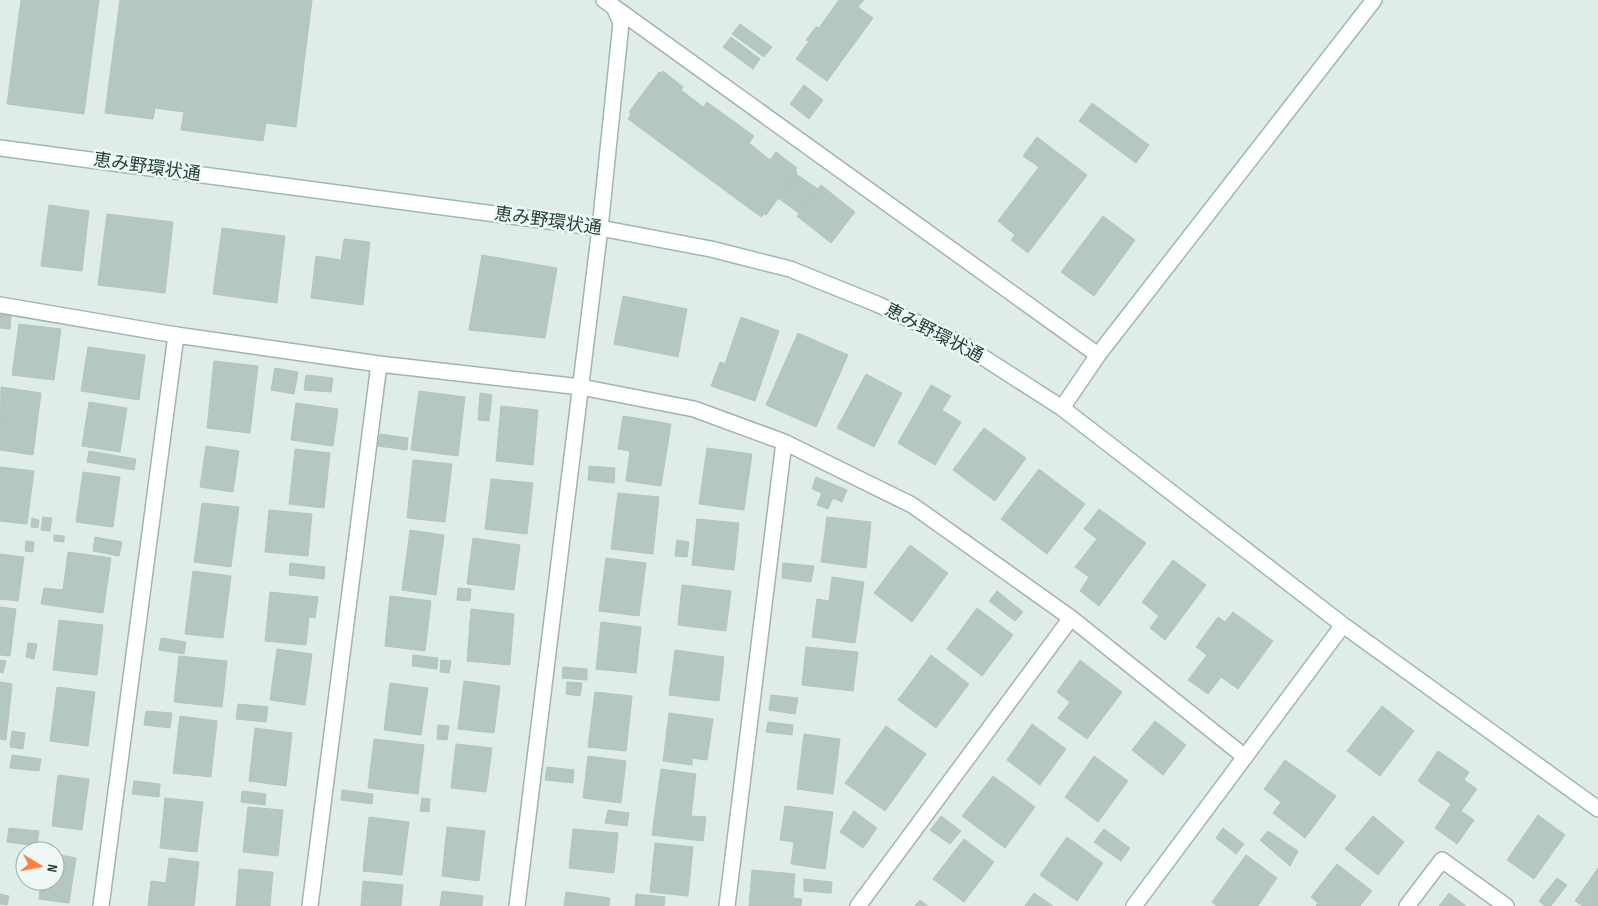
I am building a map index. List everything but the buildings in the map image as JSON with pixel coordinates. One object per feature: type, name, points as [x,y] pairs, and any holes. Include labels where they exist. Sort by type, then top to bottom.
[{"type":"street","points":[[1062,408],[1098,355],[1374,0]]},
{"type":"street","points":[[609,4],[1098,355]]},
{"type":"street","points":[[517,906],[600,228],[621,23],[609,4]]},
{"type":"street","name":"恵み野環状通","points":[[0,148],[600,228],[711,249],[790,269],[877,304],[964,345],[1062,408],[1343,625],[1598,810]]},
{"type":"street","points":[[0,305],[176,335],[379,364],[581,387],[694,409],[784,442],[912,505],[1072,618],[1245,757]]},
{"type":"street","points":[[101,906],[176,335]]},
{"type":"street","points":[[310,906],[379,364]]},
{"type":"street","points":[[726,906],[784,442]]},
{"type":"street","points":[[858,906],[1072,618]]},
{"type":"street","points":[[1134,906],[1343,625]]},
{"type":"street","points":[[1407,906],[1442,860],[1506,906]]}]
